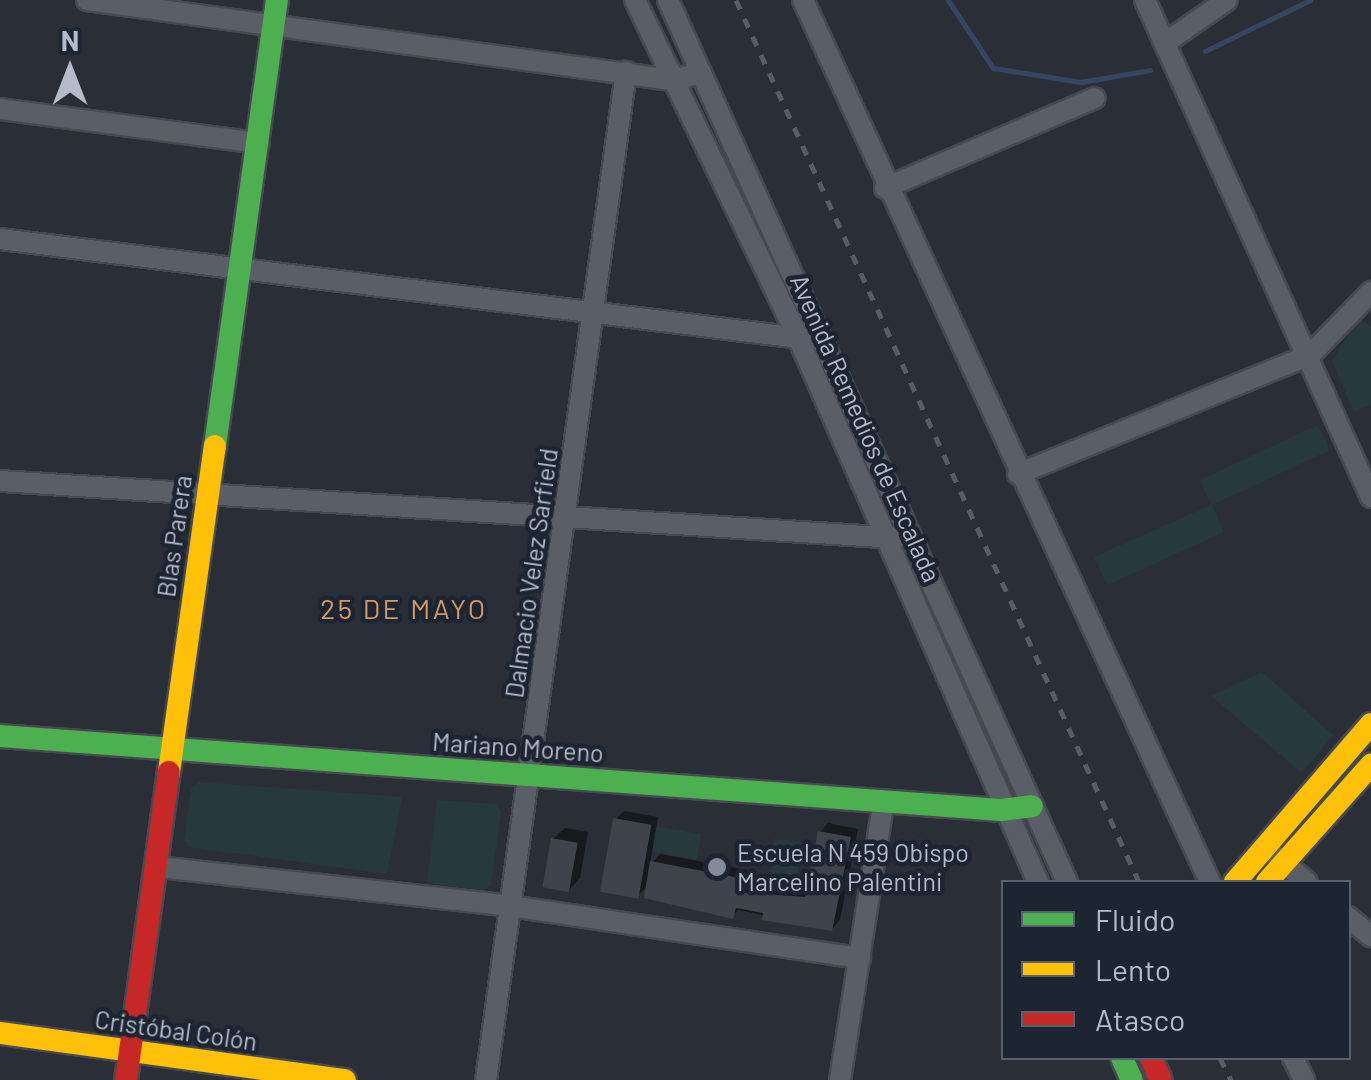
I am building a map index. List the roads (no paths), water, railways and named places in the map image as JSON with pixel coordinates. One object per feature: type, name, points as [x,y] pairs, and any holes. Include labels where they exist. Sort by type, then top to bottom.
[{"type":"street","points":[[87,0],[276,12],[672,80],[701,73]]},
{"type":"street","name":"Avenida Remedios de Escalada","points":[[636,0],[798,340],[1001,810],[1037,880]]},
{"type":"street","name":"Avenida Remedios de Escalada","points":[[668,0],[825,337],[1066,880]]},
{"type":"street","points":[[803,0],[885,188],[1209,880]]},
{"type":"street","points":[[1144,0],[1310,355],[1371,497]]},
{"type":"street","points":[[1165,43],[1227,0]]},
{"type":"street","name":"Blas Parera","points":[[126,1080],[276,12]]},
{"type":"street","name":"Dalmacio Velez Sarfield","points":[[486,1080],[626,72]]},
{"type":"street","points":[[885,188],[1096,98]]},
{"type":"street","points":[[0,109],[259,142]]},
{"type":"street","points":[[0,239],[591,317],[798,340],[825,337]]},
{"type":"street","points":[[1018,474],[1310,355],[1371,292]]},
{"type":"street","points":[[0,481],[565,520],[887,539],[914,536]]},
{"type":"street","points":[[1237,880],[1371,724]]},
{"type":"street","name":"Mariano Moreno","points":[[0,736],[1001,810],[1032,806]]},
{"type":"street","points":[[1269,880],[1371,765]]},
{"type":"street","points":[[840,1080],[884,800]]},
{"type":"street","points":[[1264,846],[1305,880]]},
{"type":"street","points":[[158,868],[510,906],[860,958]]},
{"type":"street","points":[[1351,919],[1371,936]]},
{"type":"street","name":"Cristóbal Colón","points":[[0,1032],[346,1080]]},
{"type":"waterway","points":[[948,0],[993,68],[1081,82],[1150,70]]},
{"type":"waterway","points":[[1205,51],[1310,0]]},
{"type":"railway","points":[[736,0],[1138,880]]},
{"type":"railway","points":[[1221,1060],[1231,1080]]},
{"type":"place","name":"Escuela N 459 Obispo Marcelino Palentini","points":[[717,867]]},
{"type":"district","name":"25 DE MAYO","points":[[404,608]]}]
